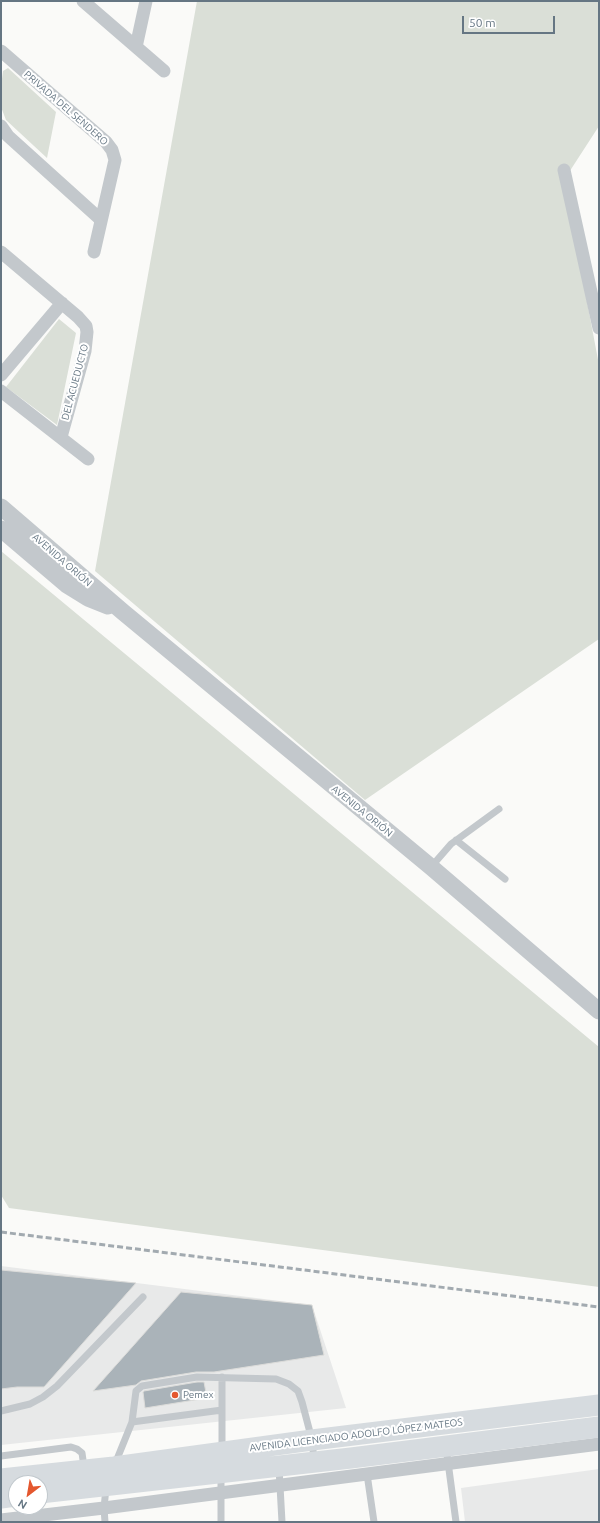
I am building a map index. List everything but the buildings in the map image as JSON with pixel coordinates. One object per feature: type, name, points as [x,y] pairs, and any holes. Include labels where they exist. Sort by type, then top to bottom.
[{"type":"main road","name":"AVENIDA LICENCIADO ADOLFO LÓPEZ MATEOS","points":[[279,1461],[312,1440],[599,1405]]},
{"type":"main road","name":"AVENIDA LICENCIADO ADOLFO LÓPEZ MATEOS","points":[[110,1476],[221,1462],[314,1462],[447,1455],[599,1427]]},
{"type":"main road","name":"AVENIDA LICENCIADO ADOLFO LÓPEZ MATEOS","points":[[110,1476],[130,1484],[221,1462]]},
{"type":"main road","points":[[48,1491],[85,1479],[110,1476]]},
{"type":"main road","points":[[4,1506],[85,1479]]},
{"type":"street","points":[[82,1],[164,71]]},
{"type":"street","points":[[136,47],[146,1]]},
{"type":"street","name":"PRIVADA DEL SENDERO","points":[[1,51],[110,146],[115,160],[100,219],[94,252]]},
{"type":"street","points":[[1,126],[8,136],[100,219]]},
{"type":"street","points":[[564,170],[599,328]]},
{"type":"street","points":[[1,252],[62,303],[1,375]]},
{"type":"street","name":"DEL ACUEDUCTO","points":[[61,437],[85,351],[87,332],[86,326],[62,303]]},
{"type":"street","points":[[1,391],[88,459]]},
{"type":"street","name":"AVENIDA ORIÓN","points":[[1,508],[123,612],[431,867],[599,1011]]},
{"type":"street","name":"AVENIDA ORIÓN","points":[[1,529],[67,585],[88,598],[123,612]]},
{"type":"street","points":[[48,1513],[104,1508],[220,1493],[279,1461],[367,1474],[447,1455],[599,1444]]},
{"type":"lane","points":[[431,867],[451,844],[499,809]]},
{"type":"lane","points":[[456,840],[505,879]]},
{"type":"lane","points":[[1,1412],[24,1406],[43,1397],[57,1386],[143,1297]]},
{"type":"lane","points":[[105,1522],[104,1508],[110,1476],[132,1422],[136,1391],[142,1386],[197,1377],[276,1379],[289,1384],[298,1391],[302,1402],[312,1440],[314,1462]]},
{"type":"lane","points":[[221,1522],[222,1377]]},
{"type":"lane","points":[[132,1422],[222,1410]]},
{"type":"lane","points":[[1,1456],[71,1448],[76,1449],[82,1453],[85,1479]]},
{"type":"lane","points":[[447,1455],[456,1522]]},
{"type":"lane","points":[[279,1461],[282,1522]]},
{"type":"lane","points":[[367,1474],[374,1522]]},
{"type":"shaded area","points":[[197,1],[599,1],[599,126],[564,180],[599,365],[599,639],[365,800],[95,571]]},
{"type":"shaded area","points":[[8,68],[56,112],[47,158],[6,120],[1,107],[1,86],[3,71]]},
{"type":"shaded area","points":[[59,319],[76,333],[57,425],[6,387]]},
{"type":"shaded area","points":[[1,551],[599,1047],[599,1287],[9,1208],[1,1195]]},
{"type":"shaded area","points":[[1,1266],[312,1305],[346,1408],[1,1445]]},
{"type":"shaded area","points":[[599,1469],[599,1522],[465,1522],[461,1488]]},
{"type":"railway","points":[[1,1232],[599,1307]]},
{"type":"place","name":"Pemex","points":[[175,1395]]}]
